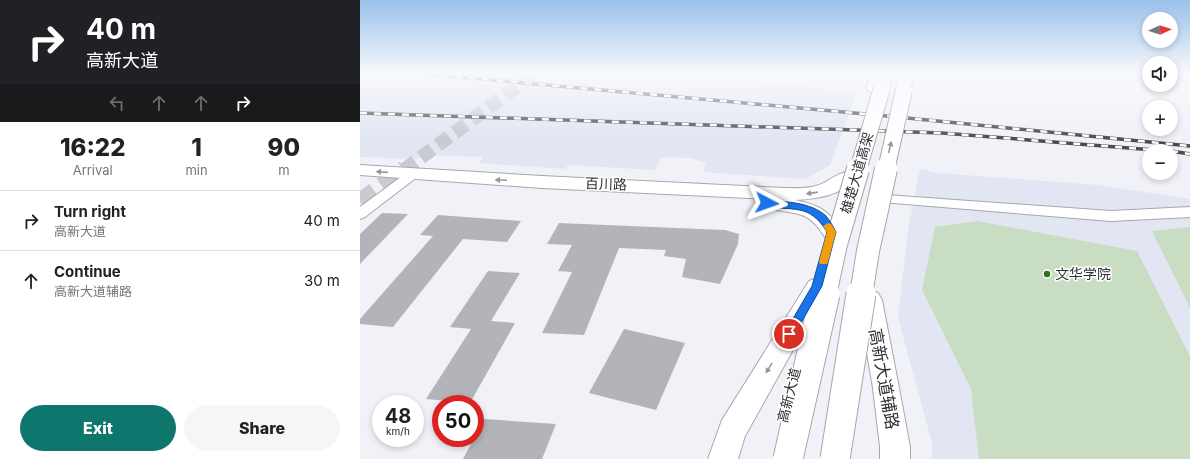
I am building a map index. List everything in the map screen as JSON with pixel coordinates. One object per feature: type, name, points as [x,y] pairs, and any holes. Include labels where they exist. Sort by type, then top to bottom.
[{"type":"main road","name":"雄楚大道高架","points":[[788,459],[836,244],[874,95]]},
{"type":"main road","name":"雄楚大道高架","points":[[835,459],[868,251],[881,185],[906,95]]},
{"type":"main road","name":"百川路","points":[[361,174],[413,174],[542,182],[798,194],[815,193],[830,188],[848,173]]},
{"type":"main road","name":"高新大道","points":[[773,459],[817,286],[848,173]]},
{"type":"main road","name":"百川路","points":[[361,174],[398,185],[509,193],[599,193],[793,205],[812,211],[823,219],[832,232]]},
{"type":"main road","points":[[847,459],[877,254],[886,199],[892,175]]},
{"type":"main road","points":[[723,459],[732,430],[817,286]]},
{"type":"main road","name":"高新大道辅路","points":[[870,300],[886,388],[895,447],[895,459]]},
{"type":"main road","points":[[847,459],[855,336]]},
{"type":"street","points":[[360,214],[413,174]]},
{"type":"street","points":[[886,199],[1111,216],[1190,212]]},
{"type":"street","points":[[712,459],[732,430]]},
{"type":"shaded area","points":[[360,95],[856,95],[830,165],[806,179],[703,172],[706,163],[690,158],[661,157],[655,170],[568,165],[565,169],[479,163],[483,157],[422,155],[417,159],[360,157]]},
{"type":"shaded area","name":"文华学院","points":[[920,169],[938,173],[1099,185],[1190,199],[1190,459],[932,459],[932,443],[898,318],[908,230]]},
{"type":"green space","name":"文华学院","points":[[977,221],[1137,251],[1190,356],[1190,459],[979,459],[971,389],[922,290],[935,227]]},
{"type":"green space","points":[[1190,227],[1190,308],[1152,231]]},
{"type":"building","points":[[382,213],[408,214],[360,264],[360,234]]},
{"type":"building","points":[[438,215],[521,221],[507,242],[463,239],[393,327],[360,324],[360,319],[433,236],[420,235]]},
{"type":"building","points":[[559,223],[725,230],[739,234],[738,244],[720,284],[682,277],[686,259],[664,256],[666,250],[619,248],[584,335],[542,333],[572,272],[558,271],[572,245],[547,244]]},
{"type":"building","points":[[488,271],[520,273],[491,321],[515,323],[474,395],[432,395],[432,400],[426,399],[471,329],[450,327]]},
{"type":"building","points":[[624,329],[685,343],[656,410],[589,393]]},
{"type":"building","points":[[484,419],[556,424],[542,459],[463,459],[469,447],[484,447]]},
{"type":"tunnel","points":[[404,170],[505,95]]},
{"type":"tunnel","points":[[360,202],[405,169]]},
{"type":"railway","points":[[662,95],[1190,146]]},
{"type":"railway","points":[[360,113],[942,133],[1142,149]]},
{"type":"railway","points":[[1178,152],[1190,154]]},
{"type":"slow traffic","points":[[824,262],[832,232],[828,226]]},
{"type":"place","name":"文华学院","points":[[1047,274]]},
{"type":"route","points":[[767,203],[793,205],[812,211],[823,219],[832,232],[817,286],[789,334]]}]
